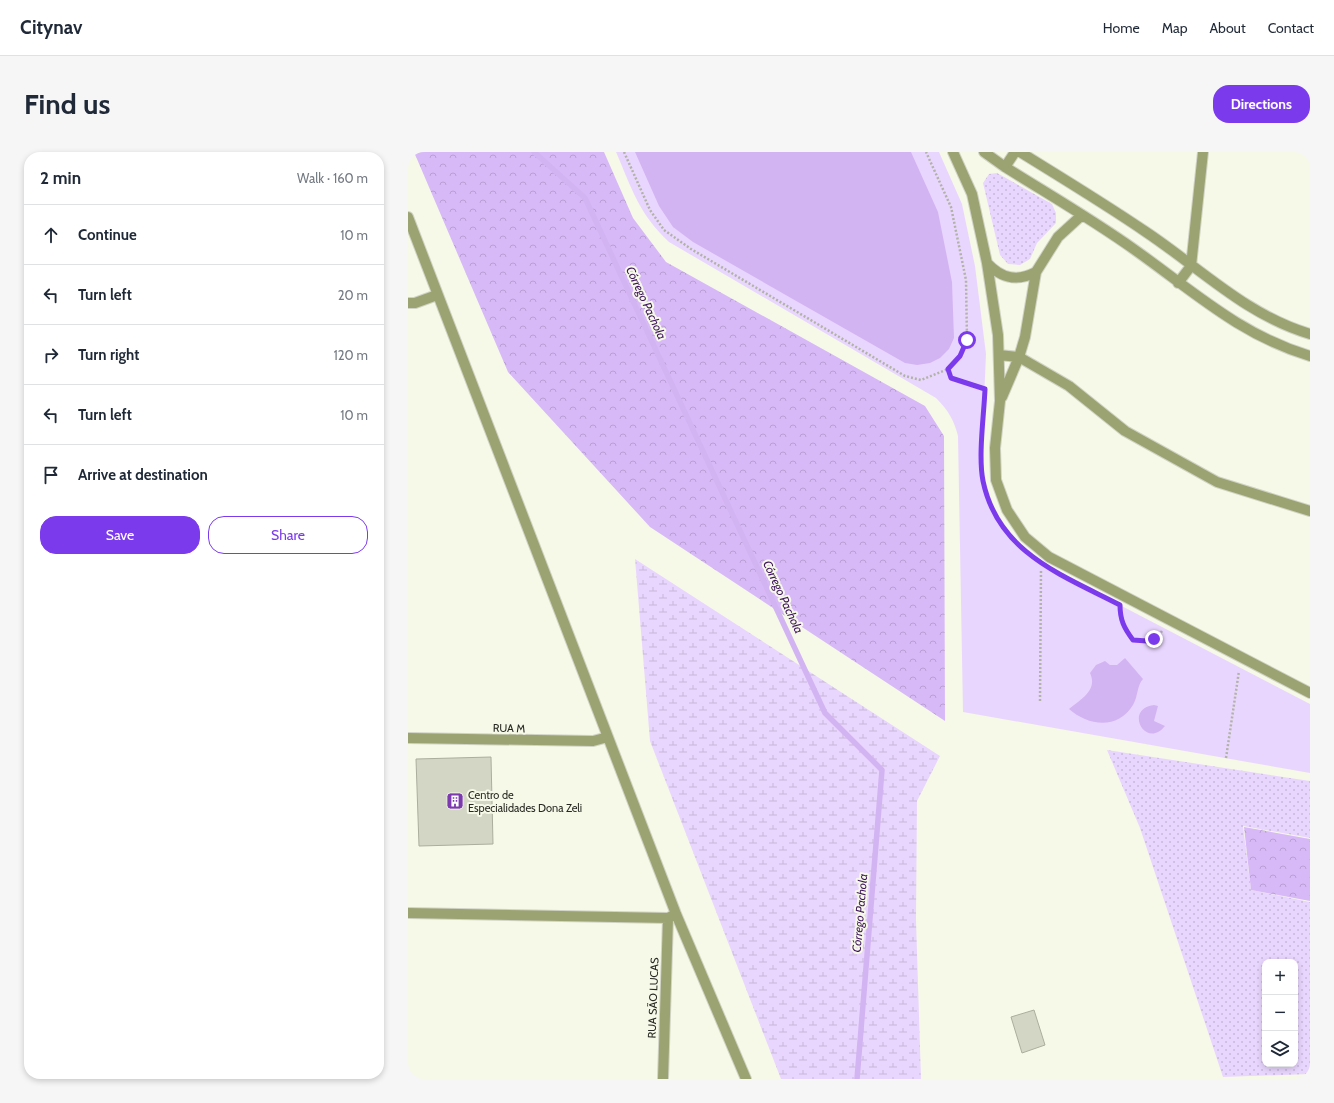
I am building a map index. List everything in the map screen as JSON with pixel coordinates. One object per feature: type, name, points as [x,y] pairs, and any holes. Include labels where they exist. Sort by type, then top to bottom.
[{"type":"street","points":[[953,152],[972,194],[987,263],[1000,355],[1000,402],[995,448],[996,480],[1007,510],[1025,537],[1049,557],[1310,693]]},
{"type":"street","points":[[984,152],[1005,167],[1135,249],[1178,283],[1228,319],[1283,348],[1310,356]]},
{"type":"street","points":[[1005,167],[1015,152]]},
{"type":"street","points":[[1020,152],[1147,232],[1239,301],[1290,328],[1310,334]]},
{"type":"street","points":[[1178,283],[1191,266],[1203,152]]},
{"type":"street","points":[[1000,402],[1019,357],[1025,337],[1036,272],[1058,237],[1082,215]]},
{"type":"street","points":[[408,217],[608,737],[672,916],[746,1079]]},
{"type":"street","points":[[987,263],[995,272],[1004,277],[1015,279],[1026,277],[1036,272]]},
{"type":"street","points":[[408,303],[415,303],[437,295]]},
{"type":"street","points":[[1000,355],[1019,357],[1069,386],[1125,431],[1217,482],[1310,511]]},
{"type":"street","name":"RUA M","points":[[408,738],[593,741],[608,737]]},
{"type":"street","points":[[408,913],[672,916]]},
{"type":"street","name":"RUA SÃO LUCAS","points":[[663,1079],[672,916]]},
{"type":"path","points":[[624,152],[650,210],[664,230],[691,249],[905,376],[920,380],[948,369],[960,356],[967,340],[966,280],[950,208],[926,152]]},
{"type":"path","points":[[948,369],[951,378],[985,389]]},
{"type":"path","points":[[984,410],[985,382]]},
{"type":"path","points":[[1040,702],[1041,564]]},
{"type":"path","points":[[1126,608],[1120,605],[1120,618],[1125,630],[1133,640],[1147,641],[1154,639],[1164,628],[1158,625]]},
{"type":"path","points":[[1226,758],[1240,668]]},
{"type":"green space","points":[[414,152],[604,152],[633,218],[666,262],[925,406],[944,436],[945,721],[650,527],[508,372]]},
{"type":"green space","points":[[616,152],[939,152],[962,204],[975,266],[986,354],[982,445],[983,480],[994,513],[1014,542],[1041,564],[1310,704],[1310,773],[963,712],[958,436],[955,425],[950,416],[936,398],[669,242],[659,232],[643,211]]},
{"type":"green space","points":[[997,173],[1052,204],[1056,213],[1056,223],[1037,243],[1030,259],[1020,265],[1008,264],[1000,255],[983,183],[989,174]]},
{"type":"green space","points":[[635,559],[940,756],[917,801],[916,920],[921,1079],[781,1079],[650,741]]},
{"type":"green space","points":[[1107,750],[1310,781],[1310,838],[1243,826],[1251,890],[1310,902],[1310,1074],[1223,1077],[1140,828]]},
{"type":"green space","points":[[1244,827],[1310,839],[1310,901],[1251,890]]},
{"type":"shaded area","points":[[635,152],[911,152],[938,212],[952,282],[954,338],[949,349],[940,358],[930,363],[917,365],[905,363],[693,242],[673,227],[659,206]]},
{"type":"shaded area","points":[[1125,658],[1143,679],[1135,702],[1127,713],[1119,719],[1102,723],[1085,719],[1069,709],[1087,694],[1092,684],[1090,673],[1096,665],[1105,661],[1110,665],[1117,665]]},
{"type":"shaded area","points":[[1154,705],[1158,706],[1154,721],[1165,726],[1158,732],[1151,733],[1145,731],[1139,720],[1140,713],[1145,708]]},
{"type":"building","name":"Centro de Especialidades Dona Zeli","points":[[491,757],[493,844],[419,846],[416,759]]},
{"type":"building","points":[[1034,1010],[1045,1045],[1022,1053],[1011,1017]]},
{"type":"waterway","name":"Córrego Pachola","points":[[534,152],[585,198],[825,713],[882,770],[857,1079]]},
{"type":"place","name":"Centro de Especialidades Dona Zeli","points":[[455,801]]},
{"type":"route","points":[[967,340],[960,356],[948,369],[951,378],[985,389],[982,445],[983,480],[994,513],[1014,542],[1041,564],[1120,605],[1120,618],[1125,630],[1133,640],[1147,641],[1154,639]]}]
